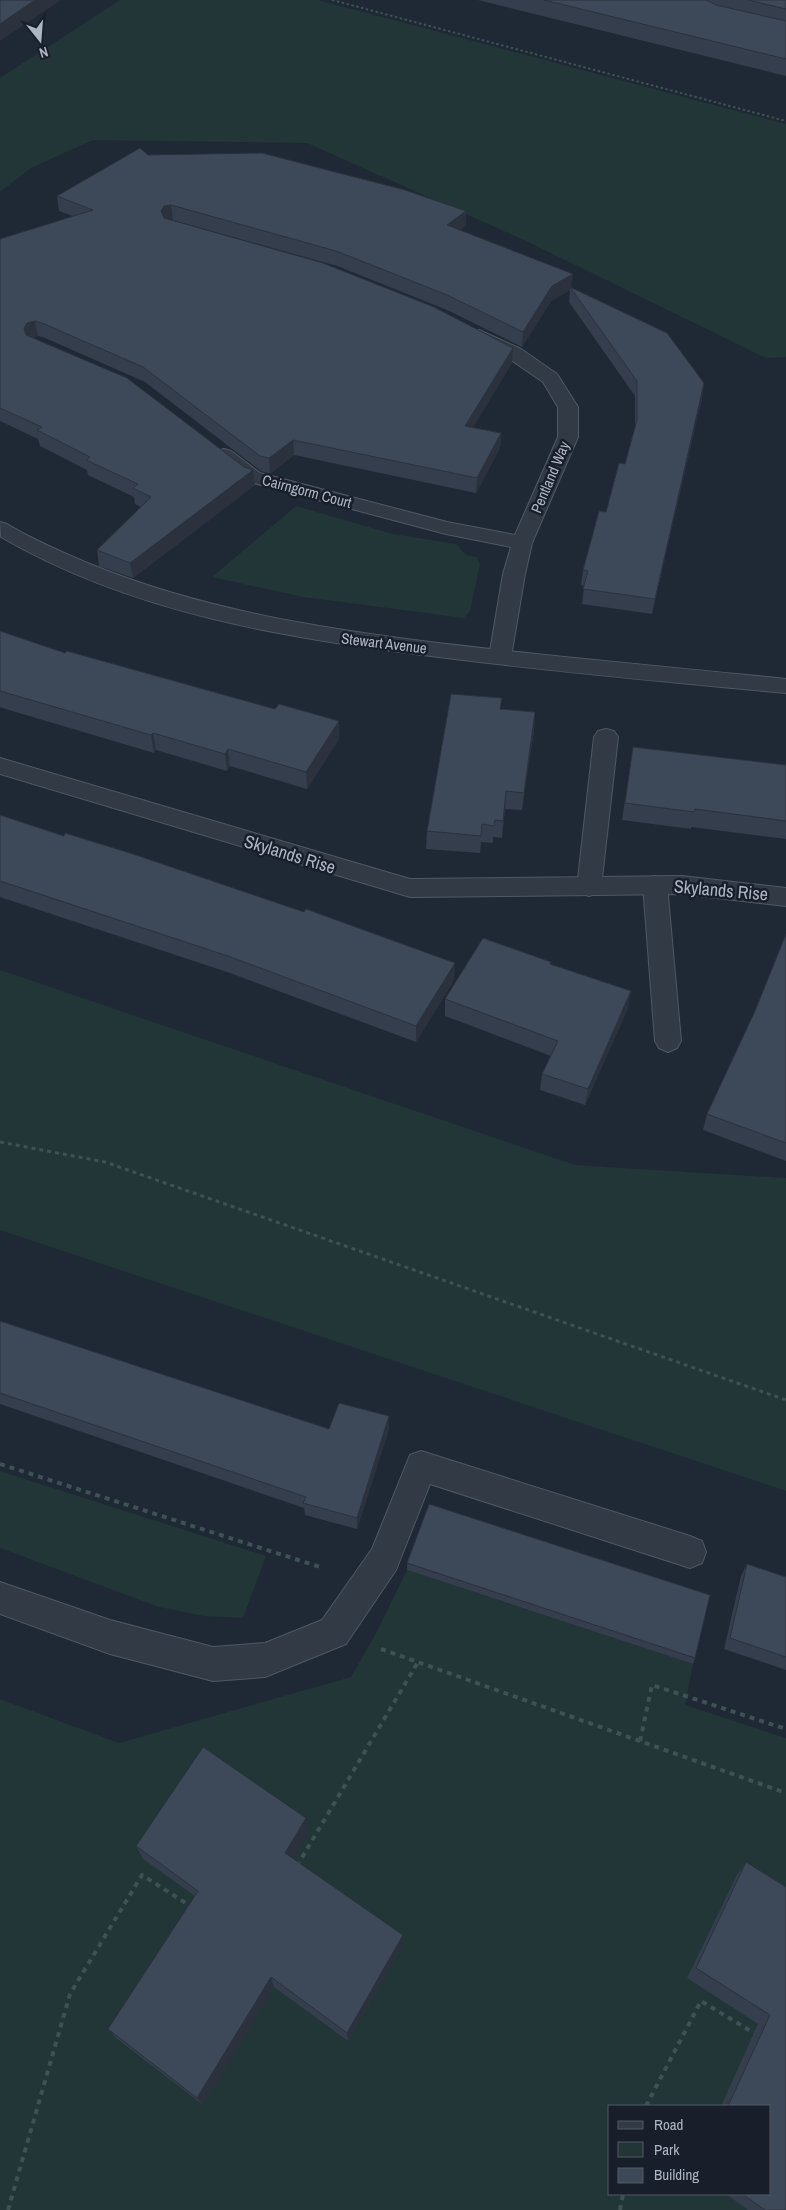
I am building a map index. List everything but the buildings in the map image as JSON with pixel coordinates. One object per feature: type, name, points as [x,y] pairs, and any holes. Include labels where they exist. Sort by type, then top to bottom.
[{"type":"street","name":"Pentland Way","points":[[465,328],[514,353],[550,378],[568,407],[568,437],[522,542],[514,574],[500,657]]},
{"type":"street","name":"Cairngorm Court","points":[[206,441],[253,477],[446,528],[522,542]]},
{"type":"street","name":"Stewart Avenue","points":[[0,528],[16,539],[88,571],[163,599],[254,622],[352,640],[786,686]]},
{"type":"street","points":[[589,887],[606,737]]},
{"type":"street","name":"Skylands Rise","points":[[0,766],[410,888],[682,885],[786,897]]},
{"type":"street","name":"Skylands Rise","points":[[655,885],[668,1041]]},
{"type":"street","points":[[0,1598],[110,1638],[213,1664],[265,1660],[334,1632],[384,1559],[421,1466],[690,1552]]},
{"type":"path","points":[[332,0],[786,121]]},
{"type":"path","points":[[0,1142],[106,1162],[786,1400]]},
{"type":"path","points":[[0,1464],[368,1582]]},
{"type":"path","points":[[334,1632],[786,1792]]},
{"type":"path","points":[[293,1873],[418,1662]]},
{"type":"path","points":[[640,1740],[652,1685],[786,1729]]},
{"type":"path","points":[[8,2210],[70,1994],[142,1874],[198,1911]]},
{"type":"path","points":[[647,2105],[701,2001],[754,2033]]},
{"type":"path","points":[[620,2210],[623,2195]]},
{"type":"green space","points":[[120,0],[318,0],[786,124],[786,357],[766,358],[526,241],[307,143],[93,140],[31,168],[0,192],[0,78]]},
{"type":"green space","points":[[296,506],[393,534],[456,544],[466,555],[476,557],[480,564],[470,611],[464,618],[303,597],[212,577]]},
{"type":"green space","points":[[0,970],[575,1165],[786,1178],[786,1491],[0,1230]]},
{"type":"green space","points":[[0,1471],[266,1556],[243,1618],[204,1616],[159,1607],[0,1548]]},
{"type":"green space","points":[[407,1570],[693,1664],[685,1705],[786,1738],[786,2210],[0,2210],[0,1699],[119,1743],[351,1677],[375,1635]]}]
